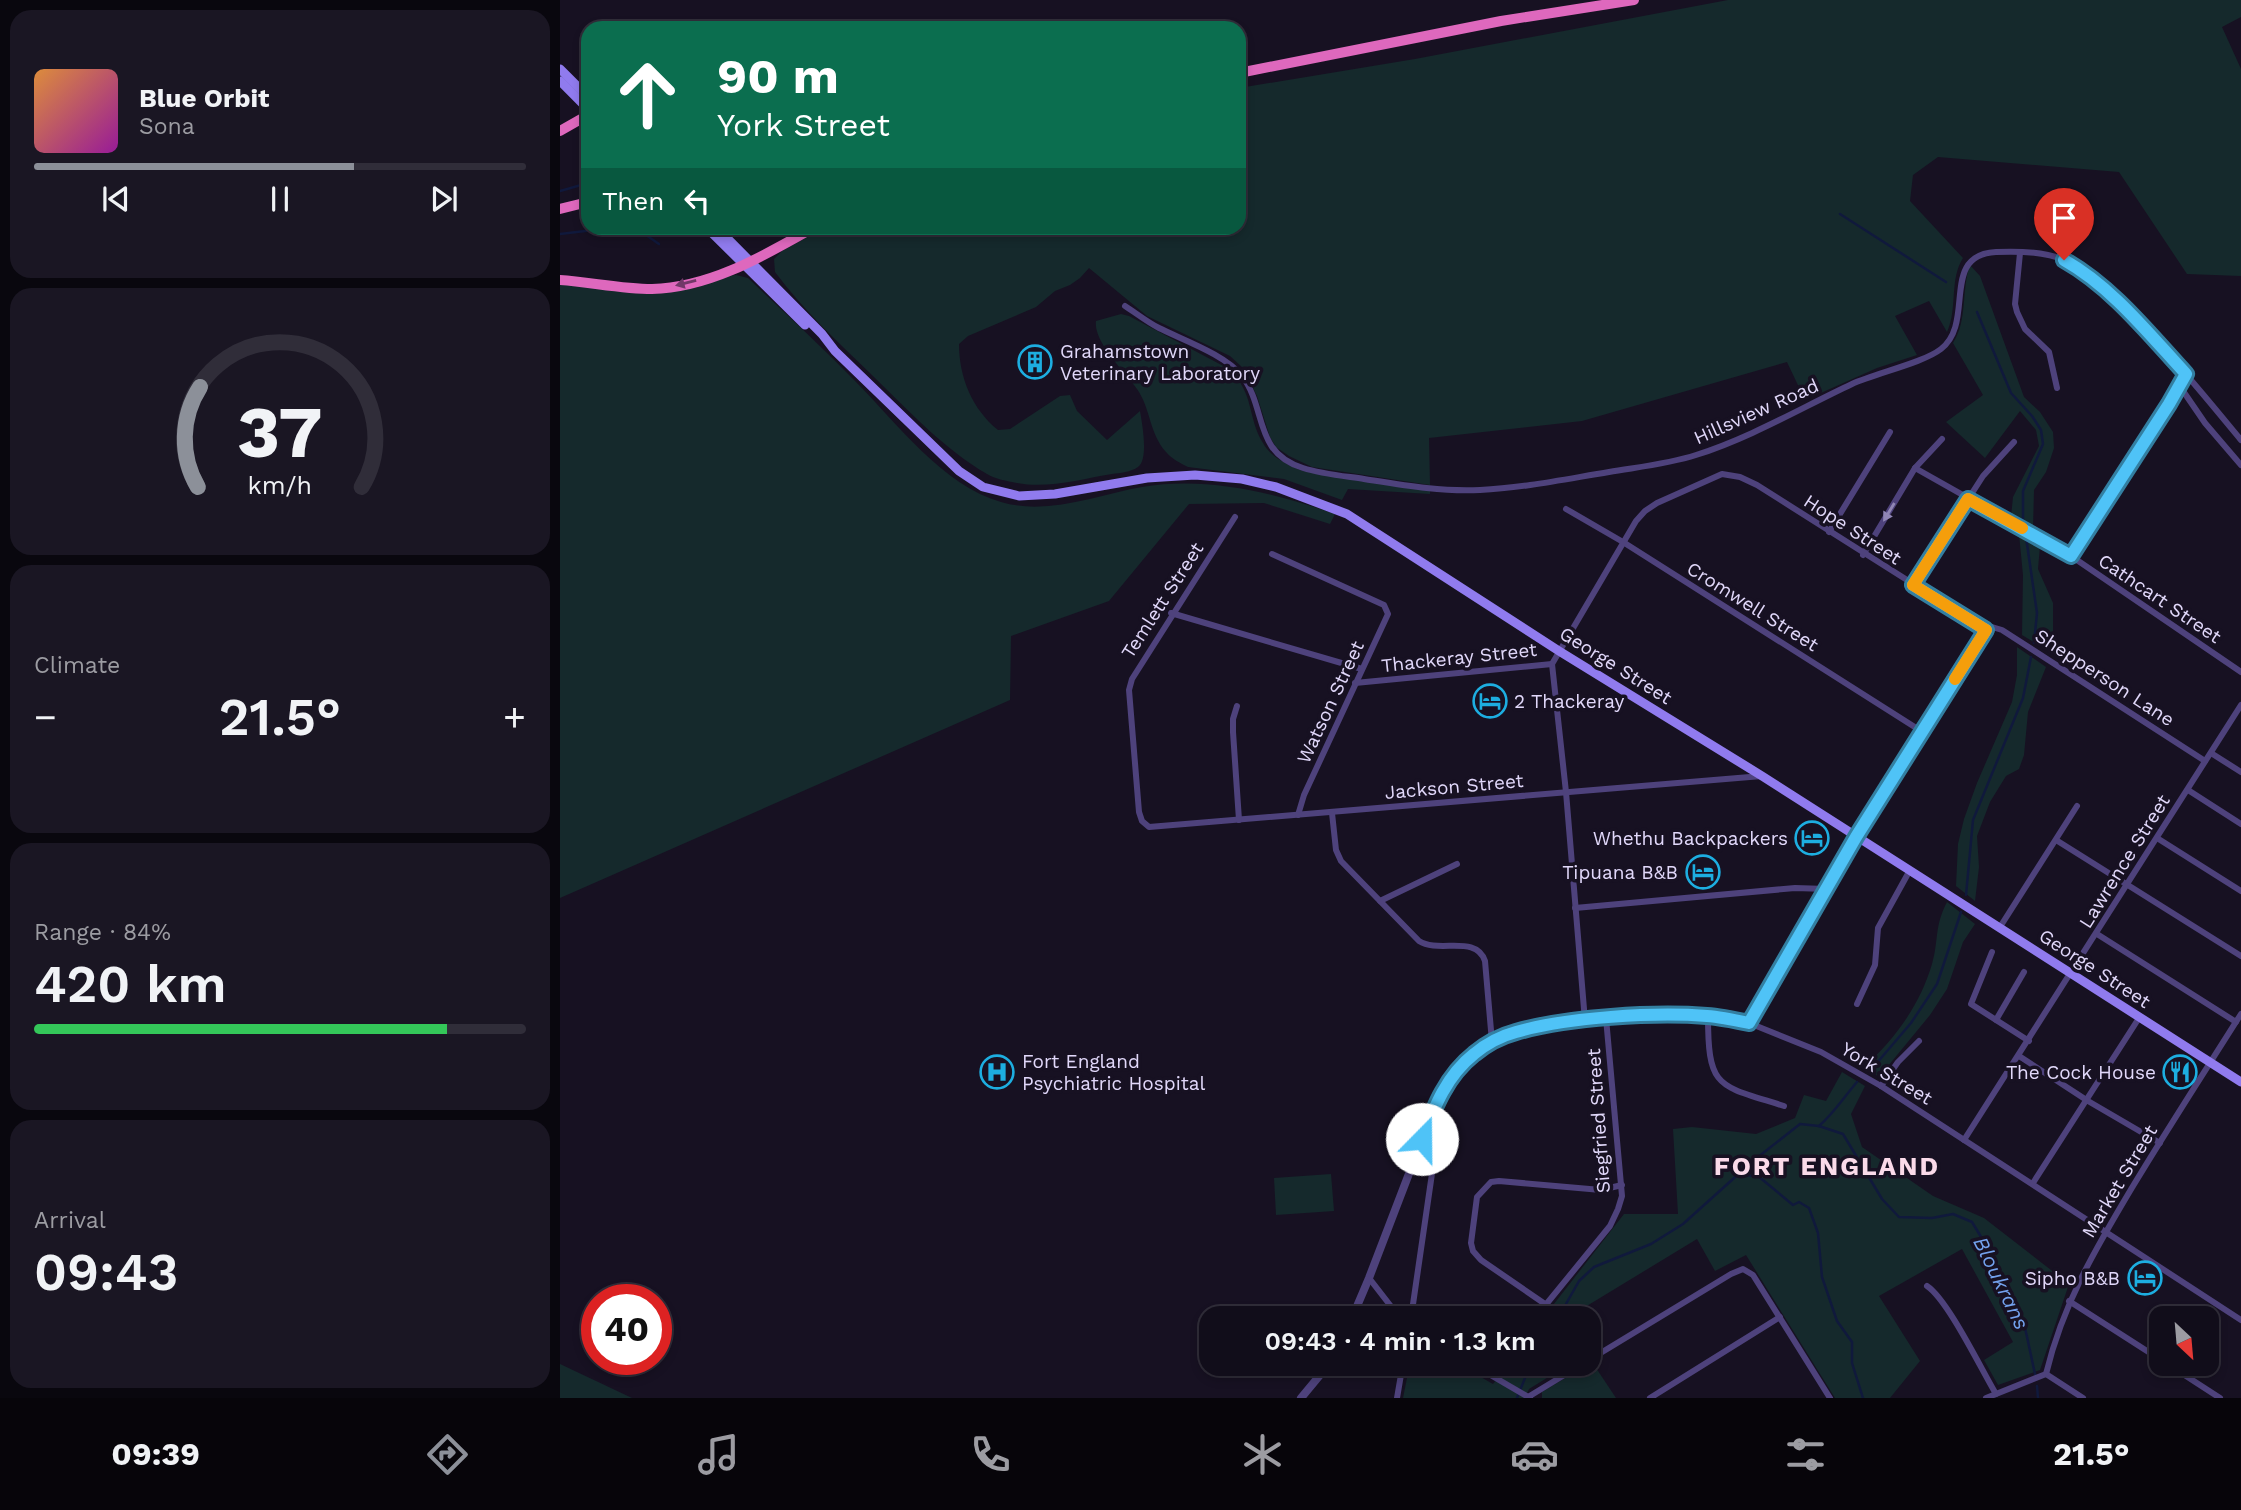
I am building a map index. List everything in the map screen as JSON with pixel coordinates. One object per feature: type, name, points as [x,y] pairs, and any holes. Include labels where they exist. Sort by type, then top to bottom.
[{"type":"highway","points":[[1246,73],[1501,21],[1634,0]]},
{"type":"highway","points":[[560,131],[581,119]]},
{"type":"highway","points":[[560,209],[581,204]]},
{"type":"highway","points":[[560,280],[637,288],[667,288],[748,264],[800,235]]},
{"type":"main road","points":[[560,69],[581,90]]},
{"type":"main road","points":[[560,80],[581,102]]},
{"type":"main road","points":[[717,235],[724,240]]},
{"type":"main road","points":[[721,235],[724,240]]},
{"type":"main road","name":"George Street","points":[[724,240],[822,334],[835,351],[929,443],[959,471],[983,487],[1018,496],[1055,494],[1147,478],[1195,475],[1242,479],[1276,487],[1347,514],[2241,1082]]},
{"type":"street","name":"Hillsview Road","points":[[1125,306],[1155,326],[1237,369],[1251,390],[1259,420],[1271,447],[1289,462],[1304,468],[1397,484],[1482,490],[1594,474],[1698,455],[1868,377],[1930,356],[1940,349],[1958,321],[1961,282],[1967,265],[1973,259],[1988,253],[2045,253],[2080,269],[2127,310],[2186,374],[2241,440]]},
{"type":"street","points":[[2020,253],[2015,304],[2017,312],[2025,329],[2049,352],[2057,388]]},
{"type":"street","points":[[2071,556],[2186,374]]},
{"type":"street","points":[[2179,385],[2205,423],[2241,465]]},
{"type":"street","points":[[1829,532],[1890,432]]},
{"type":"street","points":[[1863,555],[1915,468],[1942,439]]},
{"type":"street","points":[[1913,585],[1983,476],[2014,442]]},
{"type":"street","name":"Cathcart Street","points":[[1915,468],[2071,556],[2241,672]]},
{"type":"street","name":"Thackeray Street","points":[[1355,683],[1552,664],[1623,542],[1645,511],[1722,474],[1740,477]]},
{"type":"street","name":"Hope Street","points":[[1740,477],[1757,485],[1863,555],[1986,630]]},
{"type":"street","name":"Cromwell Street","points":[[1566,509],[1623,542],[1921,731]]},
{"type":"street","name":"Temlett Street","points":[[1149,827],[1142,821],[1139,812],[1129,690],[1135,670],[1235,517]]},
{"type":"street","name":"Watson Street","points":[[1272,554],[1388,609],[1386,620],[1304,795],[1298,815]]},
{"type":"street","points":[[1171,613],[1362,669]]},
{"type":"street","name":"Shepperson Lane","points":[[1986,630],[1992,627],[2002,630],[2205,761]]},
{"type":"street","points":[[1749,1023],[1856,837],[1986,630]]},
{"type":"street","points":[[1552,664],[1566,792],[1585,1021]]},
{"type":"street","name":"Lawrence Street","points":[[1964,1140],[2241,705]]},
{"type":"street","points":[[1237,706],[1233,732],[1239,820]]},
{"type":"street","points":[[2211,752],[2241,772]]},
{"type":"street","name":"Jackson Street","points":[[1149,827],[1762,776]]},
{"type":"street","points":[[2188,790],[2241,824]]},
{"type":"street","points":[[2000,928],[2077,806]]},
{"type":"street","points":[[1332,813],[1336,850],[1341,861],[1424,944],[1469,946],[1482,953],[1492,1042]]},
{"type":"street","points":[[2157,838],[2241,891]]},
{"type":"street","points":[[2056,840],[2241,956]]},
{"type":"street","points":[[1380,901],[1457,864]]},
{"type":"street","points":[[1857,1004],[1875,965],[1878,928],[1910,870]]},
{"type":"street","points":[[1575,908],[1795,888],[1826,889]]},
{"type":"street","points":[[2097,934],[2236,1022]]},
{"type":"street","points":[[1992,952],[1970,1002],[2029,1041]]},
{"type":"street","points":[[1996,1020],[2024,972]]},
{"type":"street","name":"Market Street","points":[[2046,1374],[2054,1340],[2069,1301],[2106,1231],[2241,1014]]},
{"type":"street","name":"York Street","points":[[1357,1306],[1438,1098],[1450,1079],[1472,1056],[1492,1042],[1515,1032],[1606,1018],[1673,1015],[1708,1016],[1749,1023],[1821,1052],[1881,1086],[2241,1320]]},
{"type":"street","points":[[1708,1016],[1710,1059],[1713,1070],[1723,1084],[1784,1106]]},
{"type":"street","points":[[2033,1183],[2088,1101],[2138,1017]]},
{"type":"street","name":"Siegfried Street","points":[[1545,1304],[1610,1226],[1618,1209],[1622,1185],[1606,1018]]},
{"type":"street","points":[[1881,1086],[1898,1062],[1919,1041]]},
{"type":"street","points":[[2019,1056],[2160,1143]]},
{"type":"street","points":[[1413,1306],[1436,1146],[1430,1117]]},
{"type":"street","points":[[1545,1304],[1481,1260],[1473,1251],[1471,1243],[1478,1197],[1491,1182],[1499,1181],[1601,1190],[1622,1185]]},
{"type":"street","points":[[1601,1353],[1743,1269],[1753,1275],[1830,1398]]},
{"type":"street","points":[[1369,1278],[1391,1306]]},
{"type":"street","points":[[1927,1286],[1945,1306],[1996,1394]]},
{"type":"street","points":[[2069,1301],[2149,1352]]},
{"type":"street","points":[[1650,1398],[1780,1317]]},
{"type":"street","points":[[1986,1398],[2046,1374],[2083,1398]]},
{"type":"street","points":[[1301,1398],[1319,1376]]},
{"type":"street","points":[[1397,1398],[1401,1376]]},
{"type":"street","points":[[1496,1377],[1525,1395],[1560,1376]]},
{"type":"street","points":[[2186,1376],[2220,1398]]},
{"type":"green space","points":[[1728,0],[2241,0],[2241,17],[2222,27],[2241,69],[2241,276],[2187,274],[2119,172],[1938,157],[1913,175],[1910,201],[1963,258],[1956,275],[1947,332],[1929,301],[1895,316],[1917,355],[1877,368],[1805,400],[1787,362],[1582,421],[1429,438],[1430,485],[1312,467],[1289,456],[1276,447],[1270,437],[1257,396],[1243,368],[1230,356],[1147,316],[1089,268],[1080,278],[1055,291],[1036,307],[968,336],[959,344],[961,368],[969,392],[981,412],[998,430],[1010,429],[1060,396],[1070,395],[1077,411],[1107,440],[1140,411],[1144,449],[1138,467],[1122,473],[1064,483],[1029,485],[987,474],[956,453],[835,339],[775,272],[774,259],[782,251],[811,235],[1246,235],[1246,87],[1415,59]]},
{"type":"green space","points":[[1970,265],[1980,276],[2024,397],[2040,412],[2053,432],[2054,448],[2046,472],[2034,490],[2033,529],[2011,517],[2013,497],[2039,446],[2036,430],[2020,411],[1985,458],[1946,422],[1983,395],[1953,343],[1961,325]]},
{"type":"green space","points":[[736,275],[748,278],[802,329],[940,468],[980,494],[1001,502],[1036,507],[1072,503],[1166,484],[1216,485],[1265,493],[1335,514],[1330,524],[1264,503],[1189,504],[1109,601],[1011,636],[1010,700],[560,898],[560,283],[616,290]]},
{"type":"green space","points":[[1121,314],[1229,369],[1243,387],[1263,443],[1270,453],[1281,460],[1303,471],[1430,491],[1430,494],[1348,489],[1342,500],[1284,479],[1188,467],[1179,462],[1160,445],[1142,397],[1099,338],[1096,321]]},
{"type":"green space","points":[[2019,534],[2040,546],[2038,569],[2053,603],[2053,635],[2047,650],[2022,635],[2023,575]]},
{"type":"green space","points":[[2017,647],[2046,667],[2028,712],[2024,755],[2019,769],[2006,776],[1990,802],[1977,836],[1979,867],[1975,901],[1956,886],[1958,844],[1977,783],[2012,702],[2017,675]]},
{"type":"green space","points":[[1947,902],[1975,924],[1963,942],[1947,989],[1930,1015],[1879,1077],[1864,1067],[1896,1033],[1921,993],[1932,964],[1938,926]]},
{"type":"green space","points":[[1842,1072],[1865,1086],[1851,1114],[1862,1147],[1933,1196],[1984,1218],[2069,1284],[2040,1370],[1998,1385],[1984,1360],[2013,1342],[1962,1249],[1879,1296],[1920,1361],[1890,1398],[1835,1398],[1746,1255],[1715,1271],[1697,1239],[1587,1306],[1552,1306],[1624,1214],[1678,1214],[1673,1129],[1692,1127],[1756,1134],[1795,1118],[1804,1095],[1826,1101]]},
{"type":"green space","points":[[1331,1174],[1334,1211],[1276,1215],[1274,1178]]},
{"type":"green space","points":[[560,1364],[632,1398],[560,1398]]},
{"type":"green space","points":[[1407,1376],[1479,1376],[1493,1384],[1499,1376],[1550,1376],[1529,1389],[1525,1398],[1403,1398]]},
{"type":"green space","points":[[1569,1376],[1601,1376],[1616,1398],[1542,1398],[1542,1392]]},
{"type":"waterway","points":[[560,191],[581,185]]},
{"type":"waterway","points":[[1840,214],[1946,282]]},
{"type":"waterway","points":[[560,234],[581,231]]},
{"type":"waterway","points":[[646,235],[659,244]]},
{"type":"waterway","points":[[1977,312],[2011,393],[2041,430],[2043,444],[2023,491],[2023,523]]},
{"type":"waterway","points":[[2026,537],[2037,613],[2034,643]]},
{"type":"waterway","points":[[1966,895],[1973,820],[2023,698],[2031,657]]},
{"type":"waterway","points":[[1870,1071],[1911,1023],[1937,984],[1961,912]]},
{"type":"waterway","points":[[1819,1126],[1857,1082]]},
{"type":"waterway","name":"Bloukrans","points":[[1565,1306],[1579,1281],[1594,1267],[1651,1244],[1683,1224],[1753,1161],[1800,1124],[1819,1126],[1843,1134],[1882,1199],[1899,1217],[1932,1218],[1953,1214],[1972,1222],[1989,1250],[2024,1323],[2035,1374]]},
{"type":"waterway","points":[[1739,1175],[1758,1176],[1793,1205],[1799,1202],[1809,1208],[1818,1233],[1822,1277],[1837,1321],[1852,1342],[1852,1363],[1863,1398]]},
{"type":"waterway","name":"Bloukrans","points":[[1517,1398],[1526,1376]]},
{"type":"waterway","name":"Bloukrans","points":[[2037,1386],[2038,1398]]},
{"type":"slow traffic","points":[[1955,679],[1986,630],[1913,585],[1968,499],[2022,528]]},
{"type":"place","name":"Grahamstown Veterinary Laboratory","points":[[1035,362]]},
{"type":"place","name":"2 Thackeray","points":[[1490,701]]},
{"type":"place","name":"Whethu Backpackers","points":[[1812,838]]},
{"type":"place","name":"Tipuana B&B","points":[[1703,872]]},
{"type":"place","name":"Fort England Psychiatric Hospital","points":[[997,1072]]},
{"type":"place","name":"The Cock House","points":[[2180,1072]]},
{"type":"place","name":"Sipho B&B","points":[[2145,1278]]},
{"type":"district","name":"FORT ENGLAND","points":[[1827,1166]]},
{"type":"route","points":[[1422,1139],[1438,1098],[1450,1079],[1472,1056],[1492,1042],[1515,1032],[1606,1018],[1673,1015],[1708,1016],[1749,1023],[1856,837],[1986,630],[1913,585],[1968,499],[2071,556],[2186,374],[2127,310],[2080,269],[2064,260]]}]
